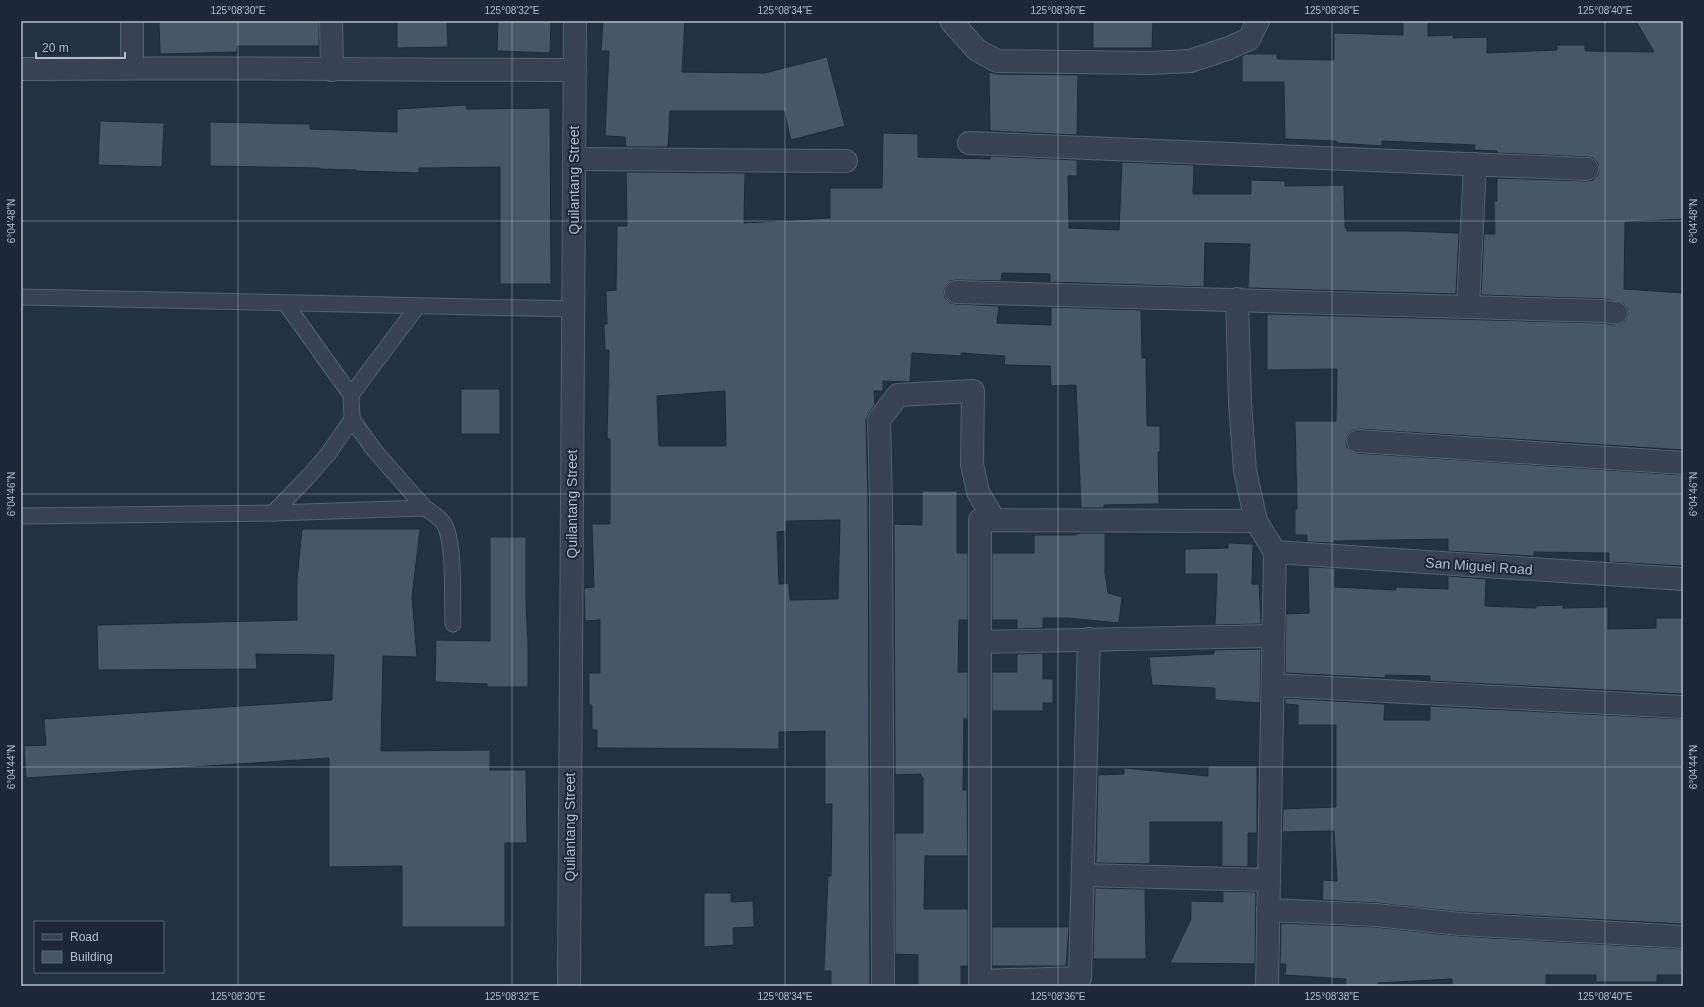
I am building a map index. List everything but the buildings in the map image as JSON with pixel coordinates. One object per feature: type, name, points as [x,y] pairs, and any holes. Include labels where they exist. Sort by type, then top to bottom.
[{"type":"street","points":[[132,21],[132,68]]},
{"type":"street","points":[[332,21],[332,70]]},
{"type":"street","name":"Quilantang Street","points":[[569,986],[575,21]]},
{"type":"street","points":[[950,21],[977,50],[997,61],[1143,62],[1190,61],[1229,48],[1249,39],[1258,21]]},
{"type":"street","points":[[21,69],[132,68],[575,70]]},
{"type":"street","points":[[969,143],[1587,169]]},
{"type":"street","points":[[574,159],[846,161]]},
{"type":"street","points":[[1468,307],[1475,164]]},
{"type":"street","points":[[956,292],[1237,299],[1603,311],[1616,313]]},
{"type":"street","points":[[1237,299],[1244,471],[1256,521],[1274,552],[1268,986]]},
{"type":"street","points":[[883,986],[882,554],[880,420],[898,395],[973,391],[972,464],[978,492],[994,520]]},
{"type":"street","points":[[1358,441],[1683,463]]},
{"type":"street","points":[[1089,640],[1080,978],[980,983],[980,520],[1256,521]]},
{"type":"street","name":"San Miguel Road","points":[[1274,552],[1683,579]]},
{"type":"street","points":[[980,642],[1273,636]]},
{"type":"street","points":[[1272,685],[1683,707]]},
{"type":"street","points":[[1083,875],[1269,880]]},
{"type":"street","points":[[1268,910],[1376,915],[1460,924],[1683,937]]},
{"type":"lane","points":[[21,298],[574,309]]},
{"type":"lane","points":[[286,304],[351,395],[352,419],[374,450],[425,508],[436,515],[444,524],[450,541],[453,624]]},
{"type":"lane","points":[[351,395],[417,307]]},
{"type":"lane","points":[[273,513],[328,454],[352,419]]},
{"type":"lane","points":[[21,516],[273,513],[425,508]]}]
